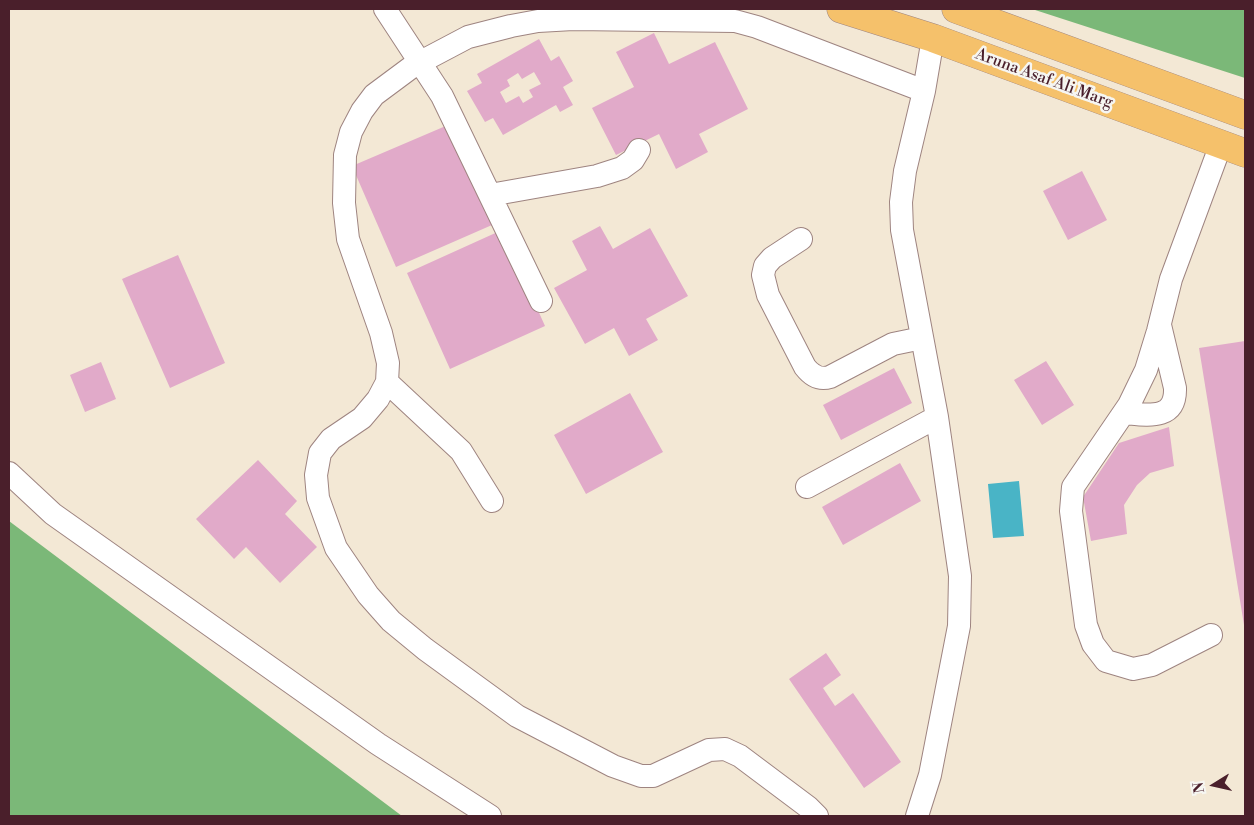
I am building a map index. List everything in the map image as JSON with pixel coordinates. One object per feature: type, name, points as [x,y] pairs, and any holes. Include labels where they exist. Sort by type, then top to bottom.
[{"type":"main road","name":"Aruna Asaf Ali Marg","points":[[841,9],[933,38],[1233,148]]},
{"type":"main road","points":[[956,9],[1245,115]]},
{"type":"lane","points":[[385,9],[442,96],[541,301]]},
{"type":"lane","points":[[817,816],[808,807],[740,756],[725,750],[709,750],[653,776],[641,776],[621,770],[517,716],[425,649],[391,621],[368,595],[336,548],[318,498],[316,475],[320,452],[331,439],[362,418],[378,399],[387,382],[388,363],[380,333],[348,239],[344,204],[345,155],[350,132],[374,95],[420,62],[468,37],[538,21],[573,19],[736,21],[757,27],[924,91]]},
{"type":"lane","points":[[917,816],[930,775],[958,626],[960,576],[937,417],[902,230],[901,202],[905,171],[924,91],[933,38]]},
{"type":"lane","points":[[1211,635],[1142,669],[1133,669],[1106,661],[1092,644],[1086,625],[1071,511],[1073,487],[1129,405],[1146,370],[1171,279],[1233,148]]},
{"type":"lane","points":[[490,195],[597,176],[622,168],[633,160],[639,150]]},
{"type":"lane","points":[[801,239],[772,258],[765,266],[763,274],[768,295],[805,368],[810,374],[824,379],[893,344],[922,338]]},
{"type":"lane","points":[[1124,413],[1156,414],[1171,407],[1175,399],[1175,388],[1160,324]]},
{"type":"lane","points":[[387,382],[461,451],[492,501]]},
{"type":"lane","points":[[807,487],[937,417]]},
{"type":"lane","points":[[9,473],[53,514],[378,744],[490,816]]},
{"type":"green space","points":[[1032,9],[1245,9],[1245,78]]},
{"type":"green space","points":[[9,521],[402,816],[9,816]]},
{"type":"water","points":[[1019,481],[1024,536],[993,538],[988,484]]},
{"type":"building","points":[[654,33],[669,64],[715,42],[748,109],[699,134],[708,152],[676,169],[659,134],[616,155],[592,108],[634,87],[616,52]]},
{"type":"building","points":[[539,39],[551,61],[559,56],[573,81],[563,87],[573,105],[560,112],[556,105],[503,135],[493,118],[485,122],[467,91],[482,83],[477,74]],"holes":[[[534,72],[541,84],[529,90],[533,97],[523,103],[519,96],[506,103],[500,92],[510,86],[507,80],[518,73],[522,79]]]},
{"type":"building","points":[[448,125],[492,225],[396,267],[352,166]]},
{"type":"building","points":[[1082,171],[1107,220],[1068,240],[1043,191]]},
{"type":"building","points":[[600,226],[613,249],[650,228],[688,296],[646,319],[658,340],[629,356],[614,328],[585,344],[554,288],[587,270],[572,241]]},
{"type":"building","points":[[502,230],[545,326],[450,369],[407,273]]},
{"type":"building","points":[[178,255],[225,363],[170,388],[122,279]]},
{"type":"building","points":[[1245,341],[1245,625],[1244,625],[1199,348]]},
{"type":"building","points":[[1046,361],[1074,405],[1042,425],[1014,380]]},
{"type":"building","points":[[101,362],[116,399],[85,412],[70,375]]},
{"type":"building","points":[[894,368],[912,403],[841,440],[823,405]]},
{"type":"building","points":[[630,393],[663,452],[586,494],[554,435]]},
{"type":"building","points":[[1169,427],[1174,466],[1150,473],[1137,485],[1124,505],[1127,534],[1091,541],[1083,497],[1119,443]]},
{"type":"building","points":[[258,460],[297,501],[285,514],[317,547],[280,583],[246,547],[234,559],[196,519]]},
{"type":"building","points":[[900,463],[921,501],[843,545],[822,507]]},
{"type":"building","points":[[826,653],[841,675],[823,688],[835,706],[853,693],[901,762],[864,788],[789,679]]}]
